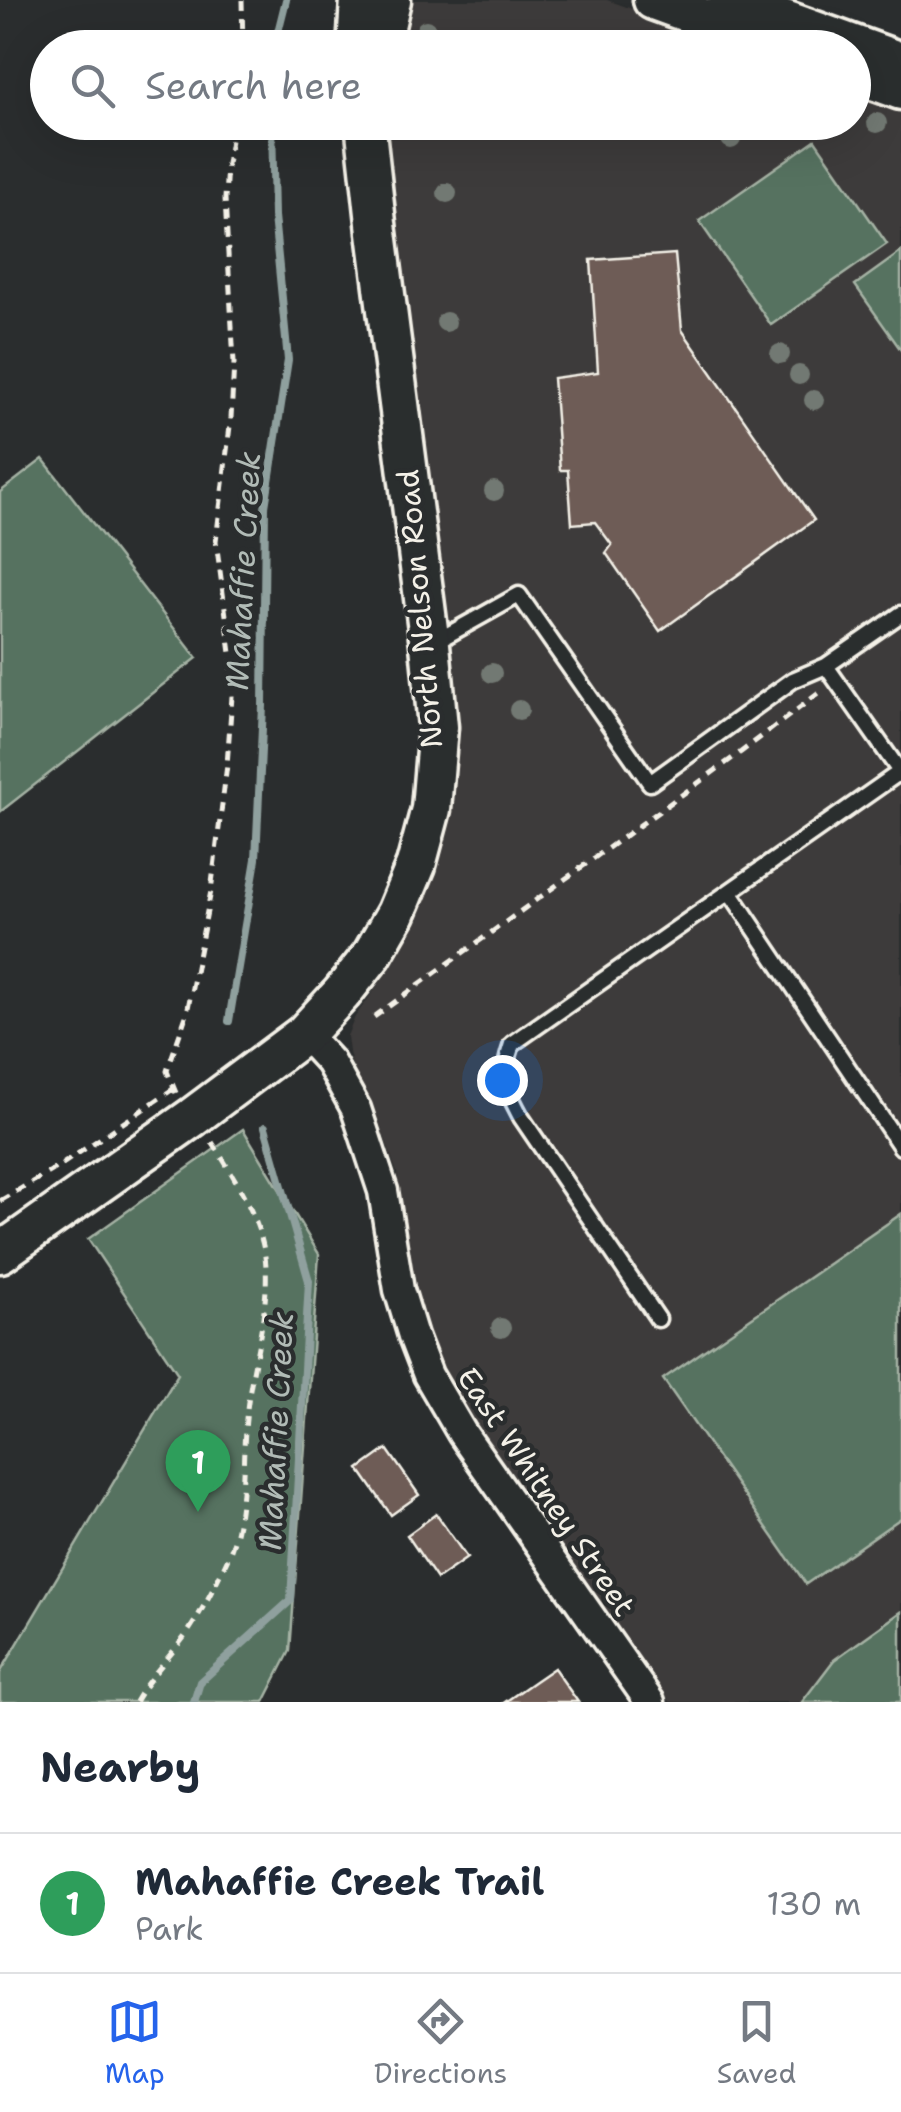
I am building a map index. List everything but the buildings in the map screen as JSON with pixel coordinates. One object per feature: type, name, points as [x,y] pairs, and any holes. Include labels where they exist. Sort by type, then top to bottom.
[{"type":"street","points":[[358,30],[360,0]]},
{"type":"street","points":[[384,30],[391,0]]},
{"type":"street","points":[[653,0],[735,30]]},
{"type":"street","points":[[729,0],[812,30]]},
{"type":"street","points":[[871,51],[901,62]]},
{"type":"street","points":[[871,79],[901,90]]},
{"type":"street","name":"North Nelson Road","points":[[0,1252],[183,1103],[304,1034],[372,955],[416,864],[430,809],[438,727],[368,140]]},
{"type":"street","name":"East Whitney Street","points":[[304,1034],[330,1062],[356,1109],[383,1191],[399,1290],[428,1375],[462,1432],[650,1702]]},
{"type":"lane","points":[[430,645],[519,594],[650,783],[793,680],[826,666],[901,614]]},
{"type":"lane","points":[[658,1318],[521,1117],[504,1084],[506,1063],[512,1044],[901,772],[826,666]]},
{"type":"lane","points":[[730,892],[901,1147]]},
{"type":"path","points":[[242,0],[243,30]]},
{"type":"path","points":[[135,1702],[144,1685],[188,1633],[228,1558],[243,1486],[246,1419],[266,1267],[260,1236],[246,1204],[167,1070],[188,1014],[212,891],[231,714],[231,654],[216,541],[234,363],[225,200],[231,140]]},
{"type":"path","points":[[374,1017],[818,693],[826,666]]},
{"type":"path","points":[[0,1202],[61,1165],[183,1103]]},
{"type":"shaded area","points":[[401,0],[607,0],[691,30],[394,30]]},
{"type":"shaded area","points":[[871,96],[901,107],[901,1702],[670,1702],[473,1421],[444,1374],[419,1304],[397,1173],[375,1111],[352,1065],[347,1036],[355,1017],[394,962],[424,903],[439,862],[456,769],[456,714],[385,140],[871,140]]},
{"type":"green space","points":[[815,140],[887,244],[771,325],[699,221]]},
{"type":"green space","points":[[901,252],[901,350],[855,285]]},
{"type":"green space","points":[[43,459],[197,658],[0,812],[0,492]]},
{"type":"green space","points":[[243,1129],[319,1254],[290,1651],[264,1702],[0,1702],[0,1673],[178,1374],[88,1239]]},
{"type":"green space","points":[[901,1214],[901,1518],[806,1584],[663,1379]]},
{"type":"green space","points":[[901,1612],[901,1702],[802,1702],[834,1660]]},
{"type":"waterway","name":"Mahaffie Creek","points":[[278,30],[286,0]]},
{"type":"waterway","name":"Mahaffie Creek","points":[[229,1021],[256,859],[263,706],[265,507],[288,360],[274,216],[272,140]]},
{"type":"waterway","name":"Mahaffie Creek","points":[[194,1702],[200,1682],[291,1600],[309,1281],[265,1127]]},
{"type":"place","name":"Mahaffie Creek Trail","points":[[198,1512]]}]
